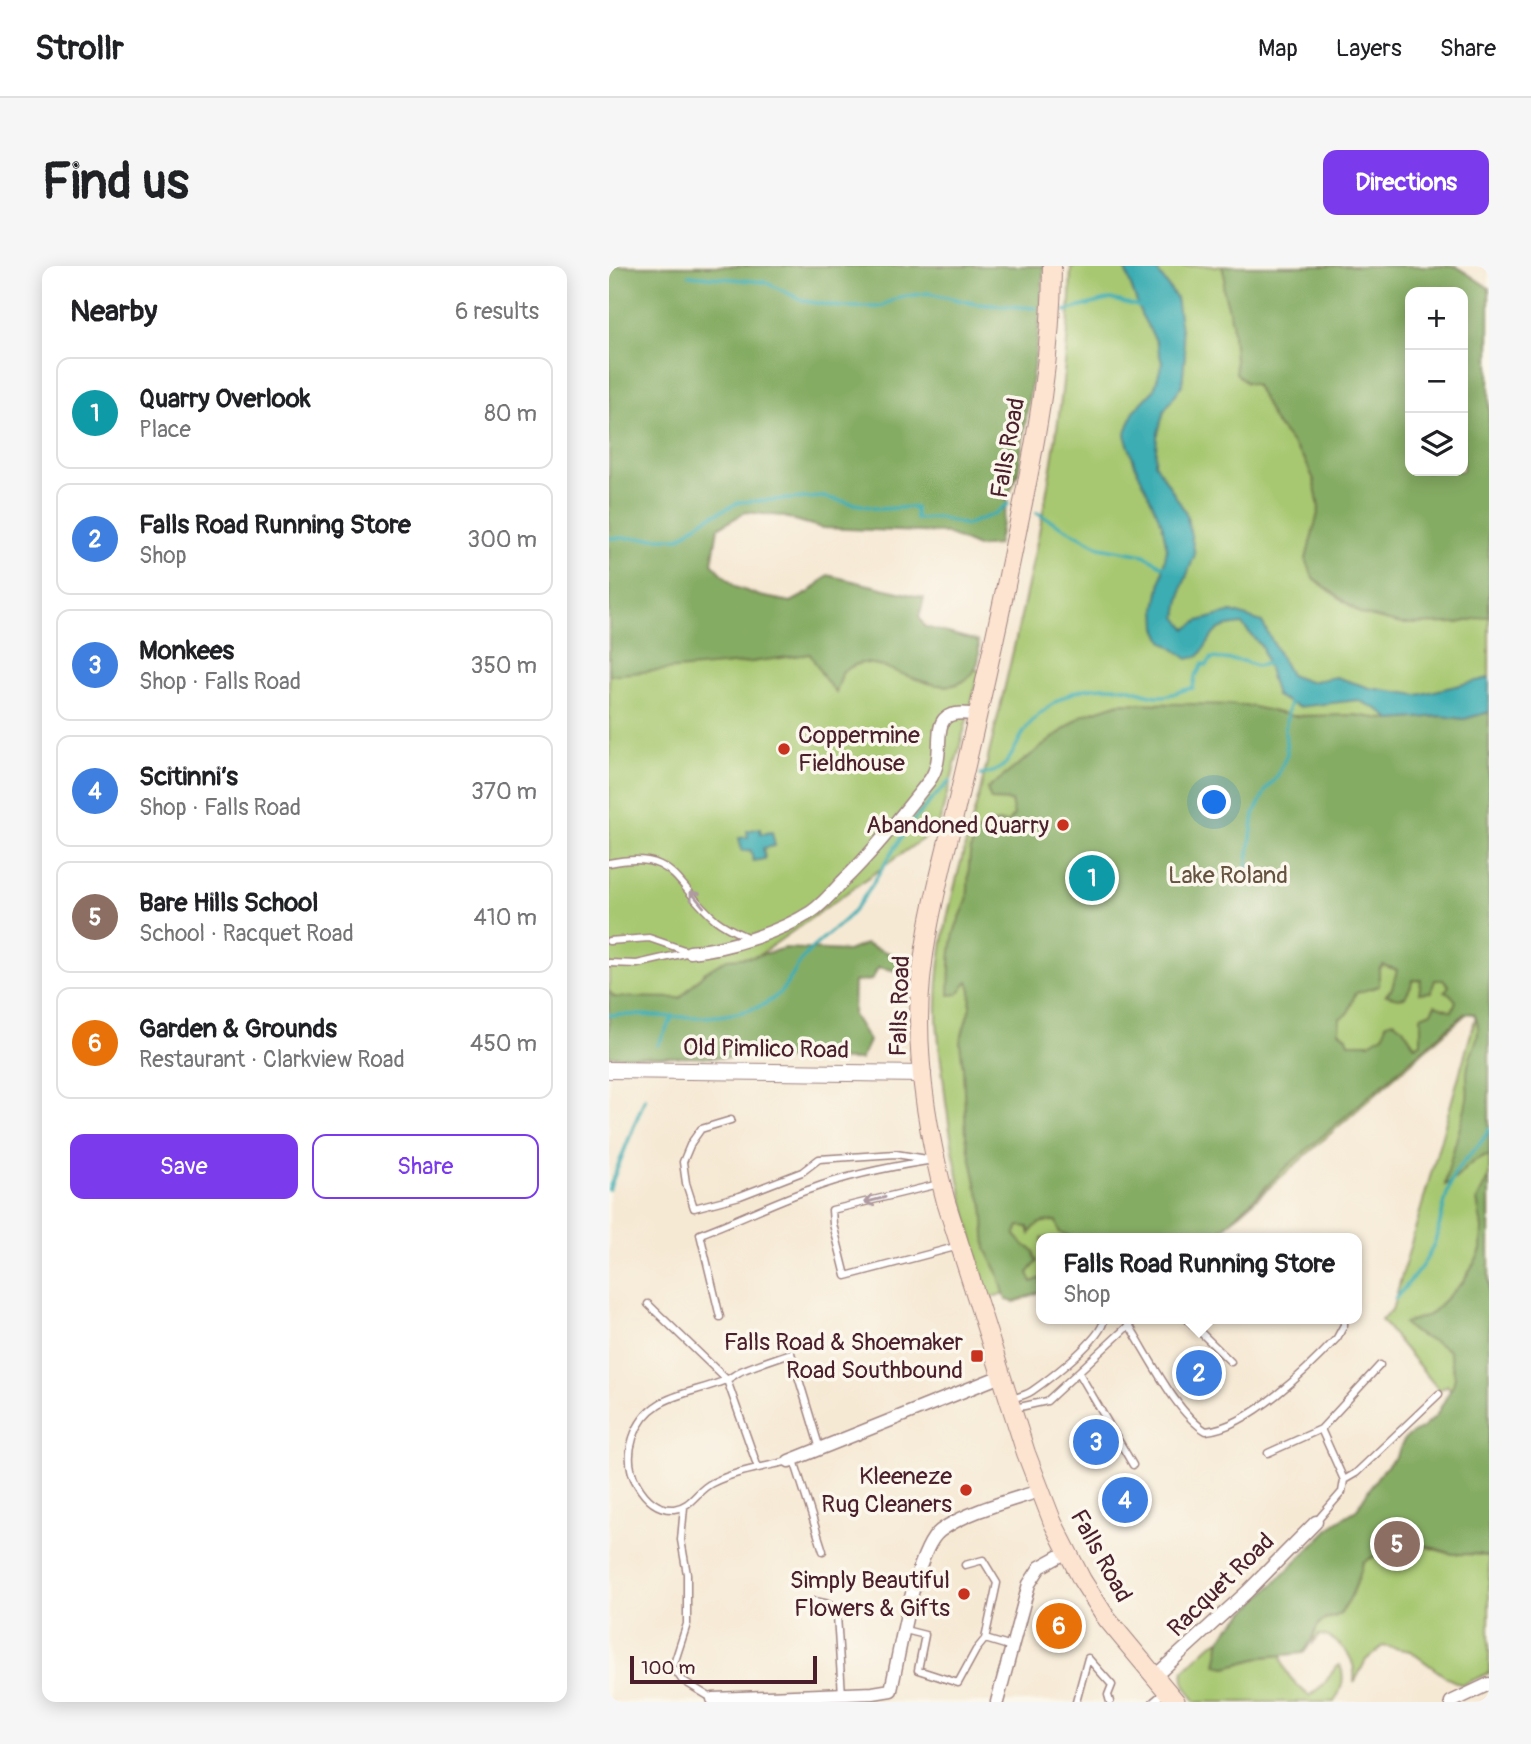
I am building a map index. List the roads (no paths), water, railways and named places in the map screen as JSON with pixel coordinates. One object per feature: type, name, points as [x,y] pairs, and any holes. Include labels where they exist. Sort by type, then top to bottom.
[{"type":"main road","name":"Falls Road","points":[[1052,266],[1051,321],[1042,402],[1004,597],[925,955],[919,1017],[923,1074],[935,1160],[941,1183],[1039,1490],[1067,1552],[1107,1619],[1154,1677],[1165,1698]]},
{"type":"street","points":[[690,952],[709,951],[751,939],[811,912],[885,837],[935,773],[940,757],[939,728],[943,719],[961,712],[978,715]]},
{"type":"street","name":"Old Pimlico Road","points":[[609,1070],[923,1074]]},
{"type":"street","points":[[791,1461],[1001,1376]]},
{"type":"street","points":[[712,1700],[842,1695],[891,1690],[919,1567],[933,1537],[954,1522],[1039,1490]]},
{"type":"street","name":"Racquet Road","points":[[1154,1677],[1247,1592],[1316,1522]]},
{"type":"street","points":[[997,1702],[1033,1577],[1040,1567],[1067,1552]]},
{"type":"street","points":[[1451,1702],[1489,1684]]},
{"type":"lane","points":[[609,863],[626,859],[649,860],[662,865],[678,876],[714,918],[727,928],[751,939]]},
{"type":"lane","points":[[609,941],[649,939],[690,952]]},
{"type":"lane","points":[[610,962],[637,964],[690,952]]},
{"type":"lane","points":[[730,1120],[701,1129],[691,1143],[684,1162],[686,1183],[694,1208],[740,1196],[802,1172],[819,1159],[896,1154],[935,1160]]},
{"type":"lane","points":[[719,1317],[700,1234],[740,1220],[811,1188],[891,1166],[935,1160]]},
{"type":"lane","points":[[941,1183],[832,1210],[846,1276],[959,1246]]},
{"type":"lane","points":[[647,1304],[727,1380],[758,1468]]},
{"type":"lane","points":[[1011,1404],[1071,1360],[1100,1331],[1102,1324]]},
{"type":"lane","points":[[1192,1324],[1231,1362]]},
{"type":"lane","points":[[1011,1404],[1047,1401],[1129,1325],[1183,1410],[1195,1424],[1206,1431],[1227,1427],[1267,1402],[1331,1344],[1341,1333],[1342,1324]]},
{"type":"lane","points":[[820,1451],[791,1353],[652,1407],[635,1433],[629,1459],[633,1478],[640,1491],[654,1505],[671,1509],[684,1507],[711,1483],[791,1461],[823,1551]]},
{"type":"lane","points":[[1268,1453],[1321,1429],[1380,1365]]},
{"type":"lane","points":[[1079,1373],[1133,1465]]},
{"type":"lane","points":[[1344,1480],[1356,1473],[1440,1394]]},
{"type":"lane","points":[[1316,1522],[1342,1492],[1344,1480],[1321,1429]]},
{"type":"lane","points":[[684,1507],[681,1540],[687,1574],[687,1624],[673,1667],[682,1681],[712,1700]]},
{"type":"lane","points":[[905,1630],[925,1635],[918,1670],[958,1683],[985,1639],[997,1583],[983,1560],[965,1565]]},
{"type":"lane","points":[[800,1607],[815,1601],[829,1604],[837,1615],[842,1695]]},
{"type":"lane","points":[[985,1639],[1012,1647]]},
{"type":"lane","points":[[1076,1702],[1088,1658],[1112,1685],[1108,1695],[1111,1702]]},
{"type":"water","points":[[1124,266],[1154,266],[1176,298],[1185,355],[1182,385],[1164,411],[1157,437],[1155,463],[1186,513],[1195,554],[1182,588],[1177,617],[1186,629],[1199,621],[1232,612],[1262,622],[1290,675],[1309,682],[1336,677],[1370,688],[1418,695],[1489,678],[1489,712],[1464,719],[1441,716],[1391,720],[1379,710],[1358,700],[1298,707],[1276,696],[1262,647],[1242,624],[1219,629],[1199,656],[1188,659],[1163,641],[1157,628],[1156,608],[1167,548],[1162,524],[1135,465],[1125,435],[1134,411],[1154,390],[1162,363],[1156,341],[1141,314]]},
{"type":"water","points":[[760,828],[761,834],[772,832],[775,846],[763,848],[765,859],[753,861],[751,850],[742,851],[739,838],[748,837],[747,831]]},
{"type":"waterway","points":[[689,275],[765,282],[804,301],[841,307],[879,307],[900,297],[929,293],[976,304],[1036,308]]},
{"type":"waterway","points":[[1065,311],[1111,299],[1141,307]]},
{"type":"waterway","points":[[609,538],[679,538],[705,519],[740,502],[823,497],[879,509],[915,507],[916,519],[938,518],[966,525],[996,513],[1008,504]]},
{"type":"waterway","points":[[1037,513],[1100,547],[1144,555],[1168,569]]},
{"type":"waterway","points":[[981,775],[1001,768],[1034,720],[1053,704],[1075,692],[1111,687],[1166,696],[1193,688],[1195,677],[1203,664],[1206,665],[1212,658],[1243,661],[1256,666],[1270,663]]},
{"type":"waterway","points":[[1245,884],[1254,814],[1266,790],[1277,777],[1287,754],[1285,731],[1291,701]]},
{"type":"waterway","points":[[609,1015],[722,1016],[767,1003],[785,986],[804,957],[855,909],[907,829],[950,781]]},
{"type":"waterway","points":[[658,1045],[673,1016]]},
{"type":"waterway","points":[[609,1189],[645,1098]]},
{"type":"waterway","points":[[1395,1299],[1418,1272],[1432,1249],[1453,1177],[1489,1129]]},
{"type":"place","name":"Coppermine Fieldhouse","points":[[784,749]]},
{"type":"place","name":"Abandoned Quarry","points":[[1063,825]]},
{"type":"place","name":"Quarry Overlook","points":[[1092,878]]},
{"type":"place","name":"Falls Road & Shoemaker Road Southbound","points":[[977,1356]]},
{"type":"place","name":"Falls Road Running Store","points":[[1199,1373]]},
{"type":"place","name":"Monkees","points":[[1096,1442]]},
{"type":"place","name":"Kleeneze Rug Cleaners","points":[[966,1490]]},
{"type":"place","name":"Scitinni’s","points":[[1125,1500]]},
{"type":"place","name":"Bare Hills School","points":[[1397,1544]]},
{"type":"place","name":"Simply Beautiful Flowers & Gifts","points":[[964,1594]]},
{"type":"place","name":"Garden & Grounds","points":[[1059,1626]]},
{"type":"park label","name":"Lake Roland","points":[[1228,875]]}]
